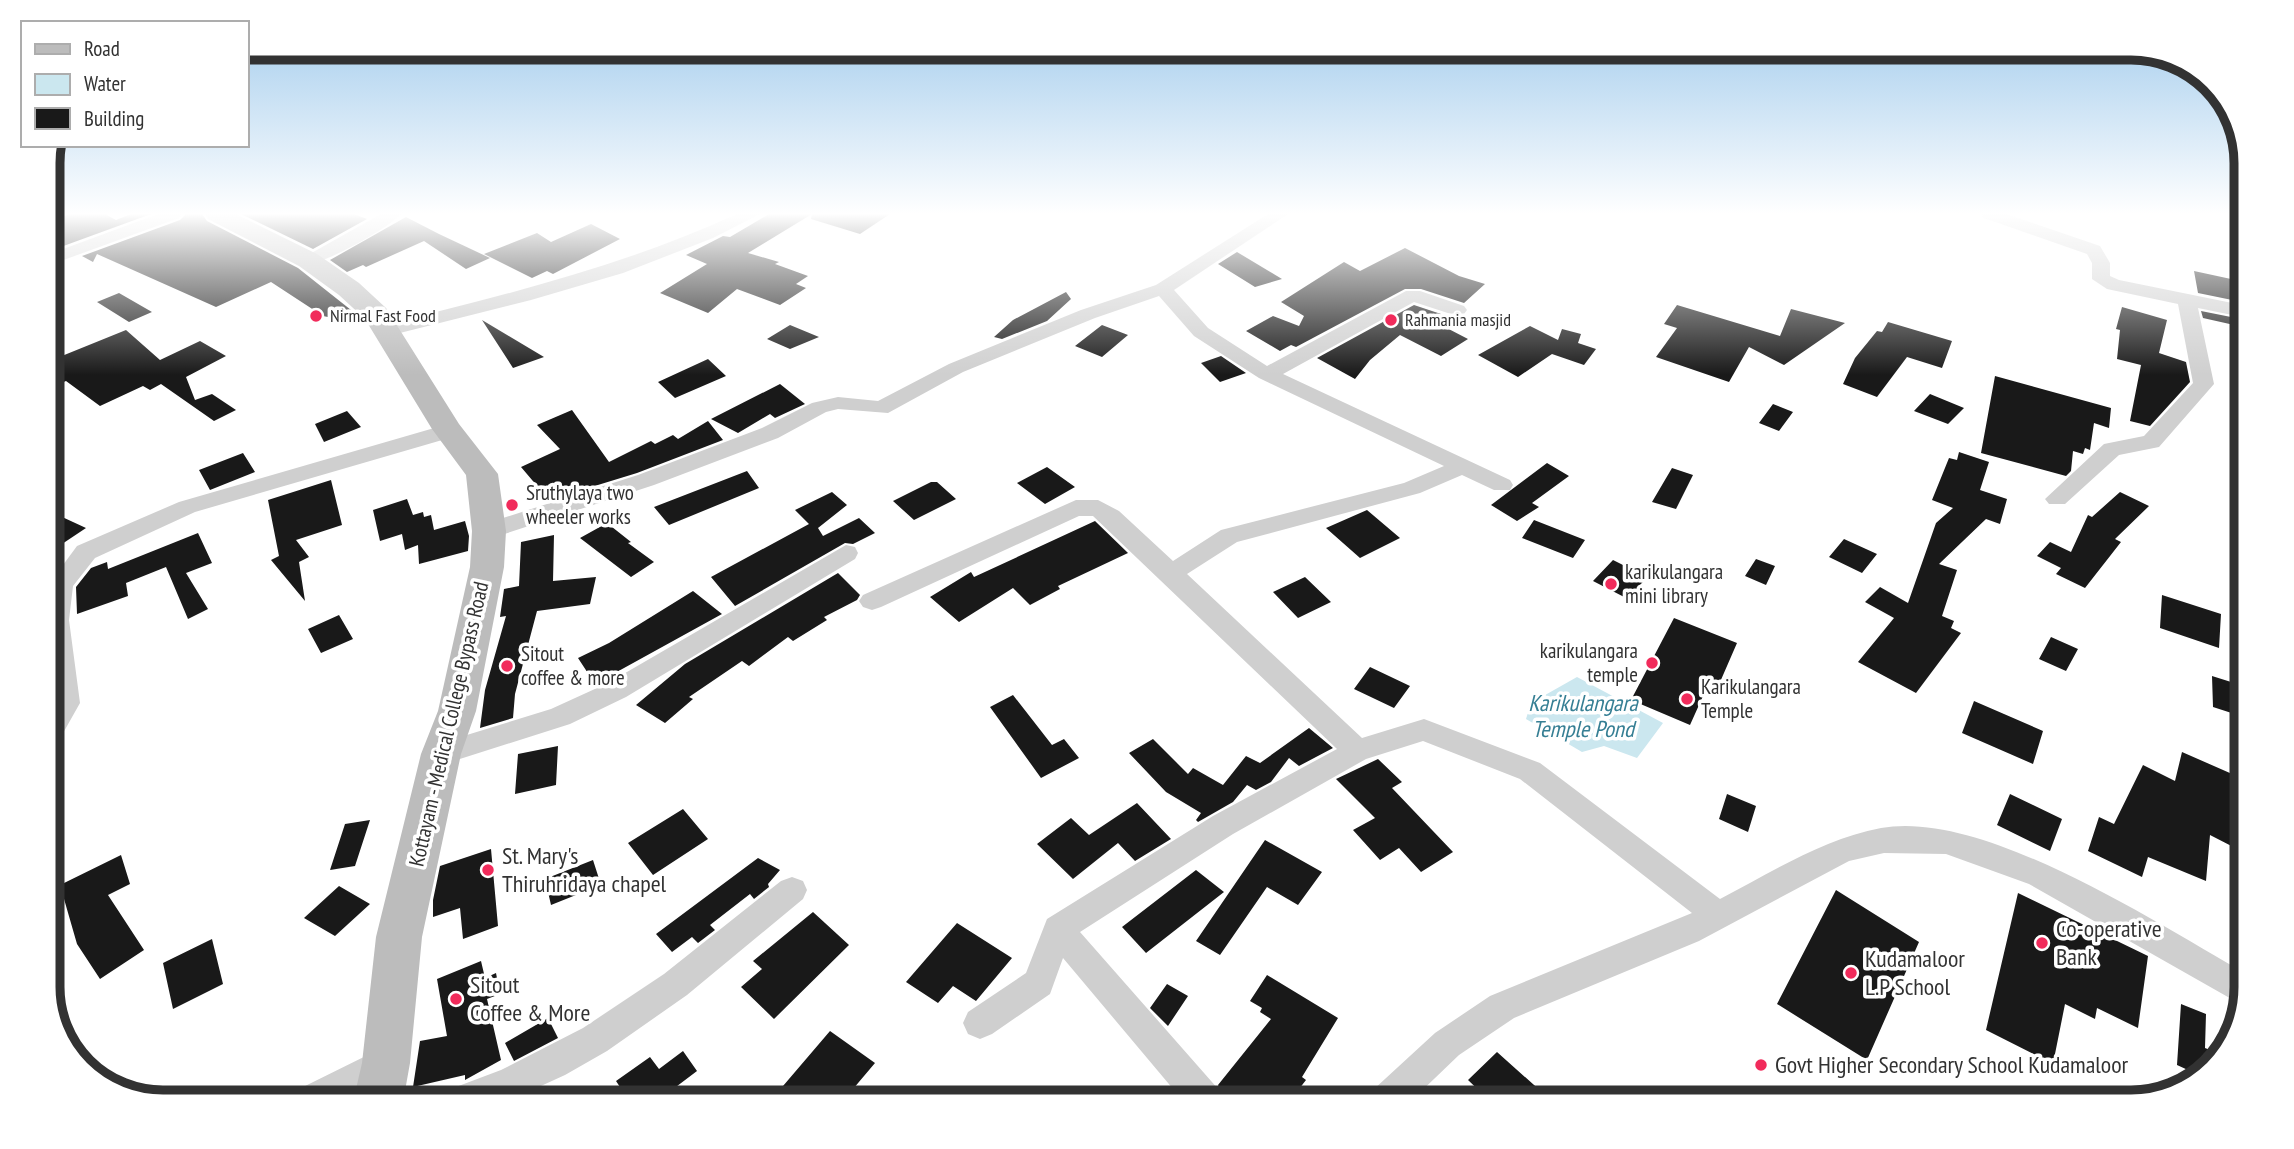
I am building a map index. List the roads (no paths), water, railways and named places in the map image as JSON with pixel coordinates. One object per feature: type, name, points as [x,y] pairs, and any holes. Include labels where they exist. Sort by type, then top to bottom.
[{"type":"main road","name":"Kottayam - Medical College Bypass Road","points":[[319,268],[349,289],[376,314],[384,331],[449,431],[482,474],[489,531],[487,567],[457,711],[441,754],[399,937],[386,1063],[380,1090]]},
{"type":"street","points":[[384,331],[507,301],[623,268]]},
{"type":"street","points":[[489,531],[646,480],[770,433],[818,407],[838,403],[881,408],[956,368],[1088,314],[1163,289],[1196,268]]},
{"type":"street","points":[[2101,268],[2101,279],[2114,285],[2234,309]]},
{"type":"street","points":[[1163,289],[1201,332],[1266,374],[1502,485]]},
{"type":"street","points":[[1266,374],[1309,354],[1364,318],[1413,295],[1457,310]]},
{"type":"street","points":[[2057,499],[2112,449],[2151,442],[2204,384],[2187,300]]},
{"type":"street","points":[[60,591],[61,584],[86,552],[187,507],[449,431]]},
{"type":"street","points":[[1171,573],[1229,536],[1412,488],[1464,466]]},
{"type":"street","points":[[872,601],[1076,508],[1098,508],[1111,516],[1357,751]]},
{"type":"street","points":[[441,754],[560,717],[617,690],[846,553]]},
{"type":"street","points":[[60,654],[66,704],[60,714]]},
{"type":"street","points":[[980,1023],[1038,983],[1058,929],[1223,825],[1357,751],[1424,730],[1530,771],[1718,915]]},
{"type":"street","points":[[1398,1090],[1447,1044],[1502,1007],[1688,931],[1842,850],[1884,840],[1947,841],[2040,875],[2234,984]]},
{"type":"street","points":[[496,1090],[589,1046],[694,972],[792,890]]},
{"type":"street","points":[[1058,929],[1198,1090]]},
{"type":"street","points":[[333,1090],[386,1063]]},
{"type":"water","name":"Karikulangara Temple Pond","points":[[1577,677],[1663,723],[1637,758],[1604,746],[1582,752],[1526,719],[1531,703]]},
{"type":"place","name":"Nirmal Fast Food","points":[[316,316]]},
{"type":"place","name":"Rahmania masjid","points":[[1391,320]]},
{"type":"place","name":"Sruthylaya two wheeler works","points":[[512,505]]},
{"type":"place","name":"karikulangara mini library","points":[[1611,584]]},
{"type":"place","name":"karikulangara temple","points":[[1652,663]]},
{"type":"place","name":"Sitout coffee & more","points":[[507,666]]},
{"type":"place","name":"Karikulangara Temple","points":[[1687,699]]},
{"type":"place","name":"St. Mary's Thiruhridaya chapel","points":[[488,870]]},
{"type":"place","name":"Co-operative Bank","points":[[2042,943]]},
{"type":"place","name":"Kudamaloor L.P School","points":[[1851,973]]},
{"type":"place","name":"Sitout Coffee & More","points":[[456,999]]},
{"type":"place","name":"Govt Higher Secondary School Kudamaloor","points":[[1761,1065]]}]
